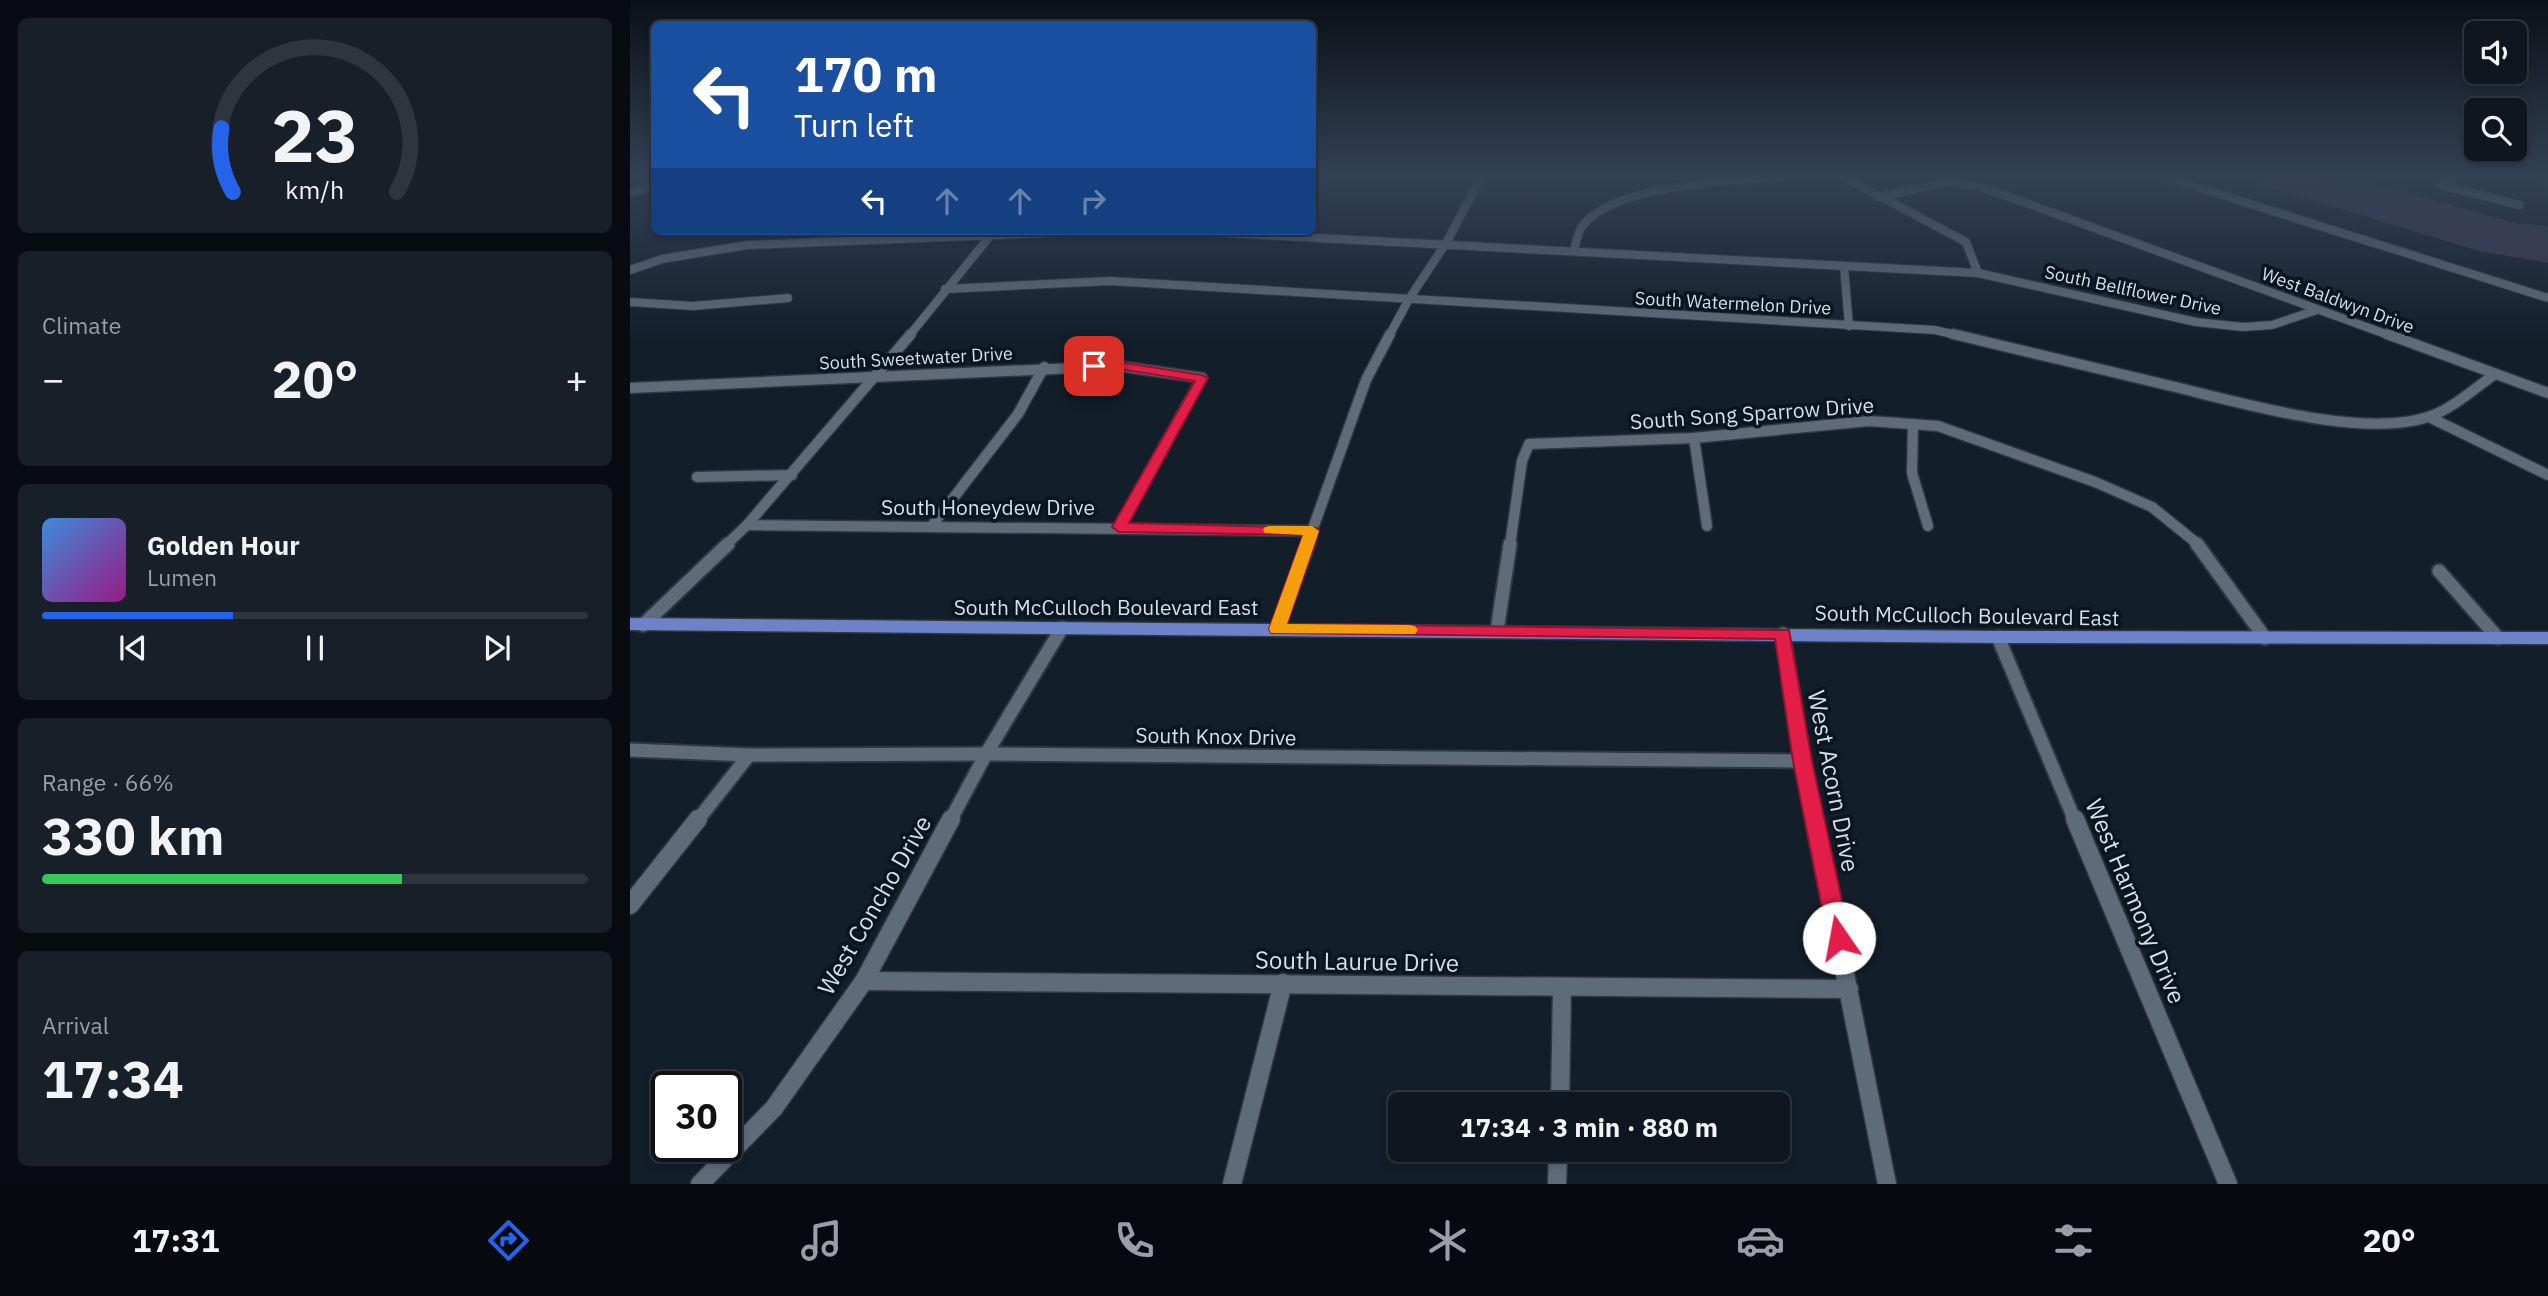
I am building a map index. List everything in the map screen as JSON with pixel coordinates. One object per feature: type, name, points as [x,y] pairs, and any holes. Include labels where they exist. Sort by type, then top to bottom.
[{"type":"main road","name":"South McCulloch Boulevard East","points":[[636,624],[1998,637],[2548,638]]},
{"type":"street","points":[[1277,629],[1366,380],[1409,299],[1452,231]]},
{"type":"street","points":[[1574,250],[1580,231]]},
{"type":"street","points":[[1944,231],[1966,243],[1978,273]]},
{"type":"street","name":"West Baldwyn Drive","points":[[2102,231],[2548,393]]},
{"type":"street","points":[[2337,231],[2548,298]]},
{"type":"street","points":[[630,270],[662,259],[747,245],[1012,235]]},
{"type":"street","name":"South Bellflower Drive","points":[[1273,235],[1978,273],[2196,322],[2243,327],[2272,325],[2317,310]]},
{"type":"street","points":[[636,624],[747,525],[878,375],[990,236]]},
{"type":"street","points":[[1844,266],[1849,326]]},
{"type":"street","name":"South Watermelon Drive","points":[[945,289],[1110,281],[1935,330],[2318,418],[2380,424],[2429,417],[2447,408],[2495,374]]},
{"type":"street","points":[[630,302],[692,306],[788,298]]},
{"type":"street","name":"South Sweetwater Drive","points":[[630,388],[1044,367],[1119,366],[1202,378],[1119,527]]},
{"type":"street","points":[[931,527],[1018,414],[1044,367]]},
{"type":"street","points":[[2429,417],[2548,475]]},
{"type":"street","name":"South Song Sparrow Drive","points":[[1497,631],[1522,461],[1529,444],[1694,438],[1870,421],[1938,426],[2095,482],[2152,507],[2197,543],[2265,638]]},
{"type":"street","points":[[1913,424],[1912,472],[1928,526]]},
{"type":"street","points":[[1694,438],[1707,526]]},
{"type":"street","points":[[697,477],[792,475]]},
{"type":"street","name":"South Honeydew Drive","points":[[747,525],[1312,531]]},
{"type":"street","points":[[2439,572],[2498,638]]},
{"type":"street","name":"West Concho Drive","points":[[700,1184],[774,1108],[864,981],[986,754],[1062,628]]},
{"type":"street","name":"West Acorn Drive","points":[[1783,634],[1802,761],[1887,1184]]},
{"type":"street","name":"West Harmony Drive","points":[[1998,637],[2228,1184]]},
{"type":"street","name":"South Knox Drive","points":[[630,750],[749,755],[986,754],[1802,761]]},
{"type":"street","points":[[630,905],[749,755]]},
{"type":"street","name":"South Laurue Drive","points":[[864,981],[1562,989],[1849,989]]},
{"type":"street","points":[[1232,1184],[1283,984]]},
{"type":"street","points":[[1559,1092],[1562,989]]},
{"type":"street","points":[[1558,1162],[1558,1184]]},
{"type":"shaded area","points":[[2414,231],[2548,231],[2548,263],[2479,251]]},
{"type":"slow traffic","points":[[1270,530],[1312,531],[1277,629],[1410,630]]},
{"type":"route","points":[[1094,366],[1185,373],[1202,378],[1119,527],[1312,531],[1277,629],[1783,634],[1802,761],[1839,938]]}]
